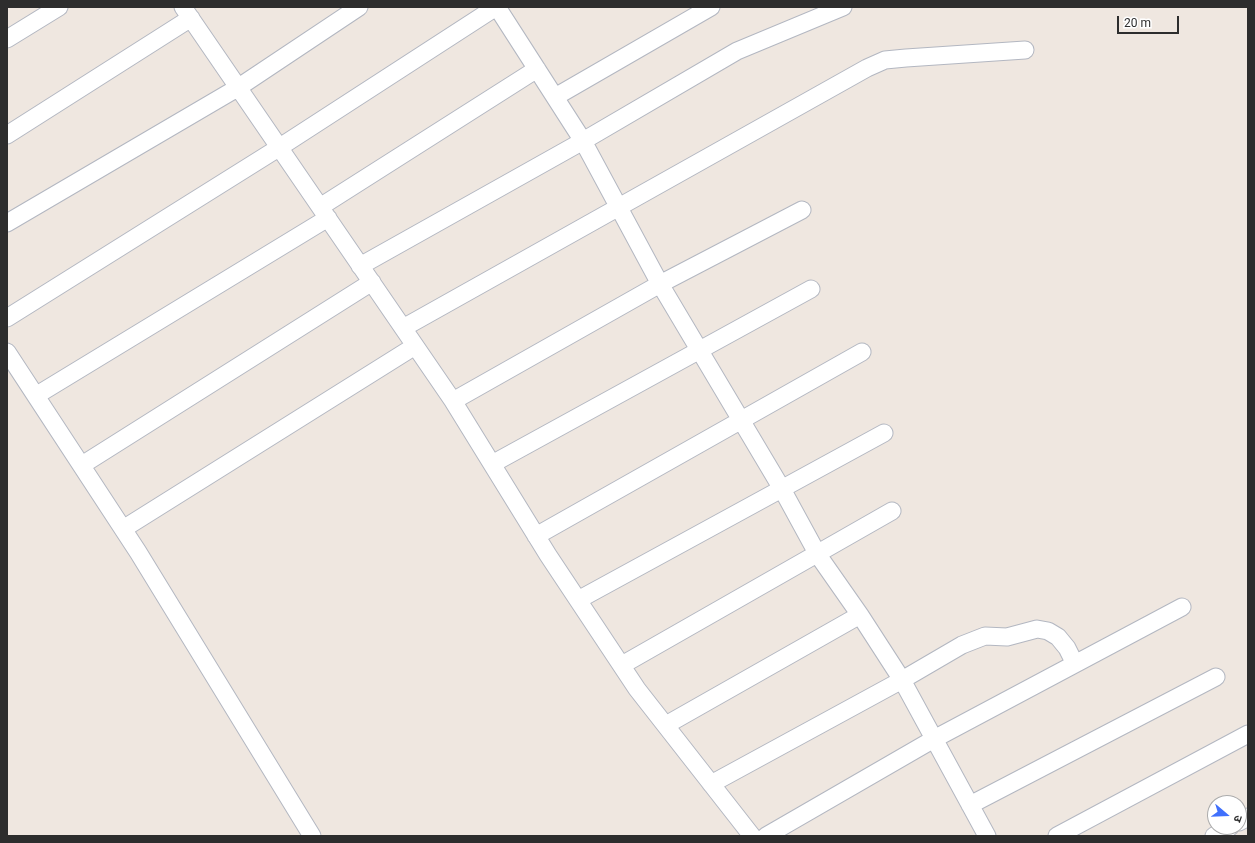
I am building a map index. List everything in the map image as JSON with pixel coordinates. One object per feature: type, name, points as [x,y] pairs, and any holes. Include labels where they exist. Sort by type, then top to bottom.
[{"type":"street","points":[[7,39],[59,7]]},
{"type":"street","points":[[7,224],[239,87],[359,7]]},
{"type":"street","points":[[7,318],[280,147],[496,7],[583,141],[660,284],[782,488],[818,555],[860,615],[902,680],[987,836]]},
{"type":"street","points":[[554,97],[711,7]]},
{"type":"street","points":[[360,266],[583,141],[738,51],[843,7]]},
{"type":"street","points":[[7,135],[187,12],[452,401],[536,536],[637,689],[752,836]]},
{"type":"street","points":[[403,328],[620,208],[850,77],[886,60],[1025,50]]},
{"type":"street","points":[[37,395],[324,212],[537,69]]},
{"type":"street","points":[[452,401],[660,284],[802,210]]},
{"type":"street","points":[[82,465],[372,282]]},
{"type":"street","points":[[492,464],[811,288]]},
{"type":"street","points":[[123,529],[415,346]]},
{"type":"street","points":[[7,352],[37,395],[123,529],[312,836]]},
{"type":"street","points":[[536,536],[862,352]]},
{"type":"street","points":[[578,600],[884,433]]},
{"type":"street","points":[[622,666],[818,555],[892,511]]},
{"type":"street","points":[[766,836],[934,739],[1182,607]]},
{"type":"street","points":[[666,725],[860,615]]},
{"type":"street","points":[[711,784],[902,680],[962,645],[986,636],[1007,637],[1037,629],[1048,631],[1058,638],[1067,648],[1075,664]]},
{"type":"street","points":[[970,805],[1216,677]]},
{"type":"street","points":[[1057,836],[1248,734]]}]
